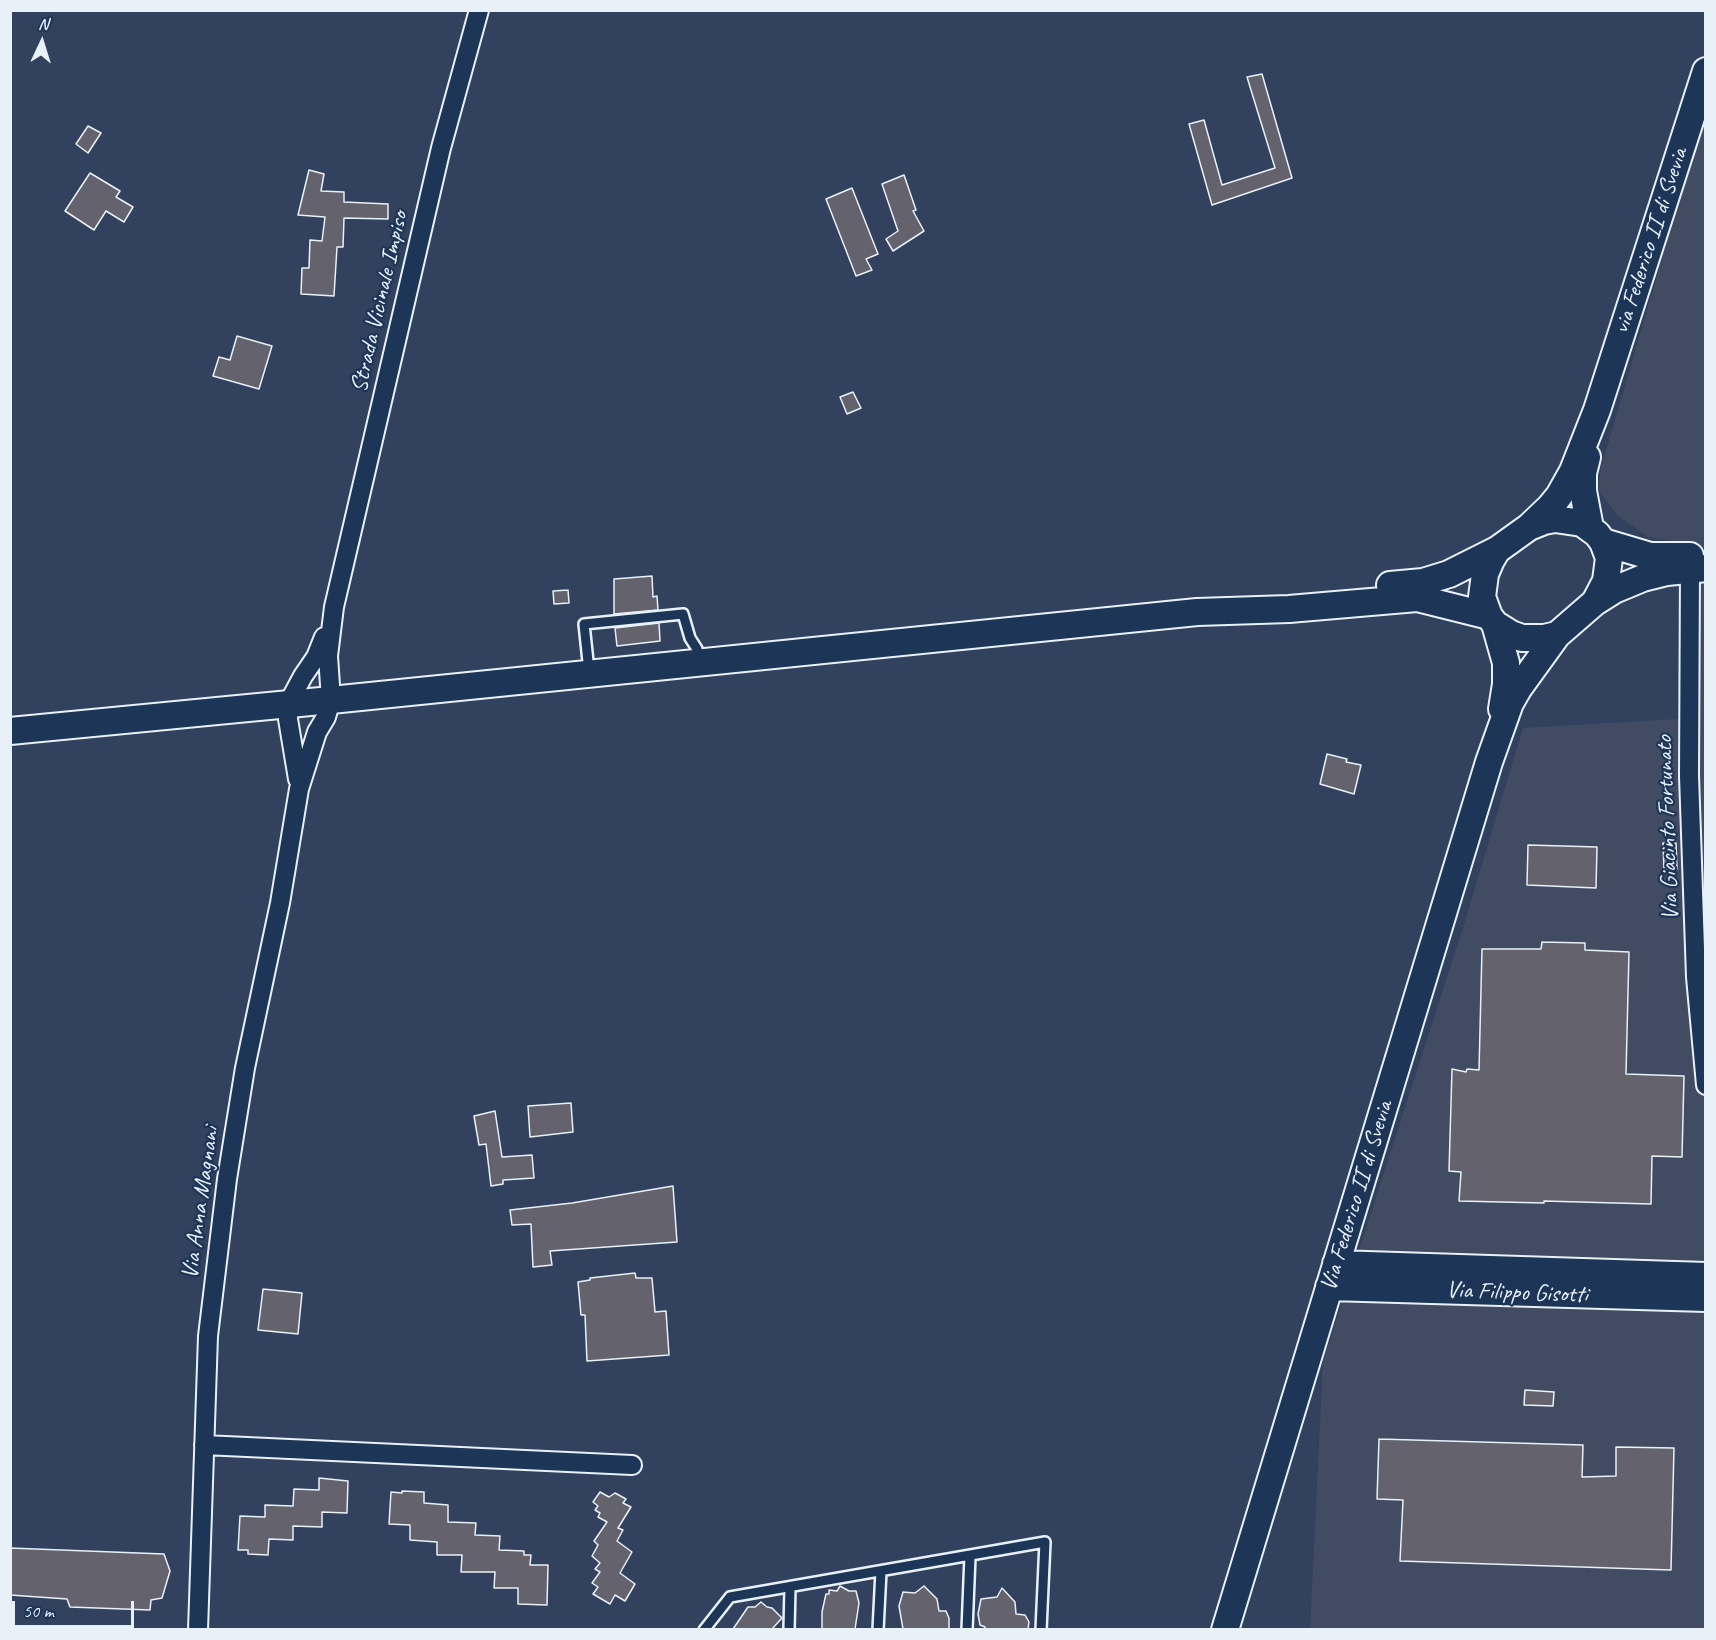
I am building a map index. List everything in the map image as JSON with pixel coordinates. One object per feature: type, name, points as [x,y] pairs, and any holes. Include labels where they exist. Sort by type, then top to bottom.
[{"type":"main road","name":"via Federico II di Svevia","points":[[1597,410],[1706,71]]},
{"type":"main road","points":[[1197,612],[1286,594],[1423,582],[1459,570],[1497,550],[1529,527],[1550,507],[1567,485],[1597,410]]},
{"type":"main road","points":[[1595,602],[1603,590],[1609,568],[1607,549],[1597,535],[1583,491],[1583,473],[1597,410]]},
{"type":"main road","points":[[1529,527],[1555,519],[1573,520],[1597,535],[1650,556],[1676,557],[1700,564]]},
{"type":"main road","points":[[1489,762],[1506,684],[1506,663],[1482,597],[1488,565],[1497,550]]},
{"type":"main road","points":[[1489,762],[1510,703],[1557,635],[1595,602],[1614,590],[1643,578],[1700,564]]},
{"type":"main road","points":[[10,731],[1197,612],[1288,609],[1417,598],[1492,620],[1522,638],[1544,638],[1557,635]]},
{"type":"main road","name":"Via Federico II di Svevia","points":[[1225,1629],[1489,762]]},
{"type":"main road","name":"Via Filippo Gisotti","points":[[1333,1275],[1706,1276]]},
{"type":"main road","name":"Via Filippo Gisotti","points":[[1333,1275],[1706,1298]]},
{"type":"street","name":"Strada Vicinale Impiso","points":[[334,607],[441,148],[479,10]]},
{"type":"street","name":"Via Giacinto Fortunato","points":[[1700,564],[1689,776],[1696,977],[1706,1085]]},
{"type":"street","points":[[331,700],[328,656],[334,607]]},
{"type":"street","points":[[288,704],[316,657],[334,607]]},
{"type":"street","name":"Via Anna Magnani","points":[[198,1629],[208,1336],[227,1179],[245,1068],[280,903],[299,789],[317,732],[326,717],[331,700]]},
{"type":"street","name":"Via Anna Magnani","points":[[288,704],[288,719],[296,758],[299,789]]},
{"type":"street","points":[[204,1445],[632,1465]]},
{"type":"lane","points":[[589,674],[584,624],[595,622],[683,614],[690,638],[697,649],[699,662]]},
{"type":"lane","points":[[705,1629],[730,1597],[1046,1542],[1041,1629]]},
{"type":"lane","points":[[968,1629],[970,1556]]},
{"type":"lane","points":[[878,1629],[881,1571]]},
{"type":"lane","points":[[789,1629],[790,1587]]},
{"type":"shaded area","points":[[1705,112],[1705,1629],[1310,1630],[1323,1362],[1462,931],[1523,728],[1697,718],[1699,542],[1684,543],[1648,537],[1618,516],[1598,490],[1601,468]]},
{"type":"building","points":[[1262,74],[1292,178],[1212,205],[1189,124],[1204,120],[1222,185],[1275,168],[1247,77]]},
{"type":"building","points":[[88,126],[101,133],[88,153],[76,144]]},
{"type":"building","points":[[309,170],[324,174],[321,191],[344,192],[344,202],[388,204],[388,219],[344,218],[343,247],[337,247],[334,296],[301,294],[302,268],[309,268],[310,240],[322,241],[325,217],[298,215]]},
{"type":"building","points":[[90,173],[120,191],[116,197],[133,207],[124,222],[106,211],[94,230],[65,211]]},
{"type":"building","points":[[904,175],[916,210],[913,211],[924,231],[893,251],[886,239],[898,231],[882,184]]},
{"type":"building","points":[[852,188],[878,254],[866,259],[872,270],[856,276],[826,199]]},
{"type":"building","points":[[237,336],[272,346],[259,389],[213,376],[219,357],[230,360]]},
{"type":"building","points":[[853,392],[861,408],[847,414],[840,397]]},
{"type":"building","points":[[652,576],[653,597],[657,596],[658,610],[614,614],[614,579]]},
{"type":"building","points":[[568,590],[569,603],[554,604],[553,591]]},
{"type":"building","points":[[659,623],[660,641],[617,646],[615,628]]},
{"type":"building","points":[[1327,754],[1361,765],[1354,794],[1320,784]]},
{"type":"building","points":[[1663,843],[1676,843],[1677,869],[1664,870]]},
{"type":"building","points":[[1528,845],[1597,847],[1596,888],[1527,885]]},
{"type":"building","points":[[1542,942],[1585,943],[1585,950],[1629,952],[1626,1074],[1684,1076],[1682,1157],[1652,1156],[1651,1204],[1459,1201],[1461,1172],[1449,1171],[1452,1069],[1466,1072],[1467,1069],[1479,1070],[1482,949],[1541,949]]},
{"type":"building","points":[[571,1103],[573,1132],[530,1137],[528,1106]]},
{"type":"building","points":[[495,1111],[502,1157],[532,1155],[534,1178],[503,1180],[503,1184],[491,1186],[486,1144],[479,1145],[474,1116]]},
{"type":"building","points":[[673,1186],[677,1242],[550,1251],[552,1265],[533,1267],[531,1224],[512,1225],[510,1210],[572,1203]]},
{"type":"building","points":[[635,1273],[636,1278],[652,1278],[655,1312],[666,1311],[669,1355],[587,1361],[585,1315],[581,1315],[578,1282],[590,1280],[590,1278]]},
{"type":"building","points":[[263,1289],[302,1293],[298,1334],[258,1330]]},
{"type":"building","points":[[1525,1390],[1554,1392],[1553,1406],[1524,1405]]},
{"type":"building","points":[[1379,1439],[1583,1445],[1582,1477],[1616,1476],[1616,1447],[1674,1448],[1671,1570],[1400,1561],[1403,1500],[1377,1499]]},
{"type":"building","points":[[319,1478],[348,1481],[347,1513],[322,1512],[322,1527],[293,1526],[293,1540],[269,1539],[268,1555],[248,1554],[248,1550],[238,1550],[240,1516],[265,1517],[265,1505],[293,1506],[294,1489],[319,1490]]},
{"type":"building","points":[[402,1491],[424,1492],[424,1503],[448,1505],[448,1522],[476,1523],[475,1535],[500,1536],[499,1550],[524,1551],[524,1555],[531,1555],[530,1565],[548,1565],[547,1605],[518,1604],[518,1588],[494,1588],[495,1572],[461,1572],[462,1555],[437,1555],[437,1542],[410,1540],[410,1525],[389,1524],[391,1492],[402,1493]]},
{"type":"building","points":[[600,1492],[609,1497],[615,1493],[626,1499],[623,1503],[631,1507],[618,1528],[623,1530],[617,1541],[632,1552],[620,1573],[635,1584],[625,1601],[615,1595],[610,1604],[593,1594],[598,1587],[592,1583],[600,1572],[595,1569],[600,1563],[592,1556],[598,1545],[594,1541],[607,1522],[598,1517],[600,1513],[595,1510],[598,1506],[593,1502]]},
{"type":"building","points":[[10,1548],[164,1554],[170,1571],[162,1598],[151,1600],[150,1610],[70,1607],[67,1599],[10,1595]]},
{"type":"building","points":[[840,1586],[849,1591],[856,1591],[859,1603],[855,1629],[822,1629],[822,1612],[826,1594],[829,1594],[829,1590],[837,1591]]},
{"type":"building","points":[[924,1586],[937,1599],[939,1611],[946,1611],[949,1618],[949,1629],[903,1629],[899,1606],[903,1592],[915,1593]]},
{"type":"building","points":[[1002,1588],[1015,1602],[1016,1614],[1025,1615],[1029,1622],[1028,1629],[985,1629],[980,1625],[978,1614],[981,1599],[997,1597]]},
{"type":"building","points":[[761,1602],[772,1608],[782,1618],[772,1629],[733,1629],[748,1607],[755,1607]]}]
